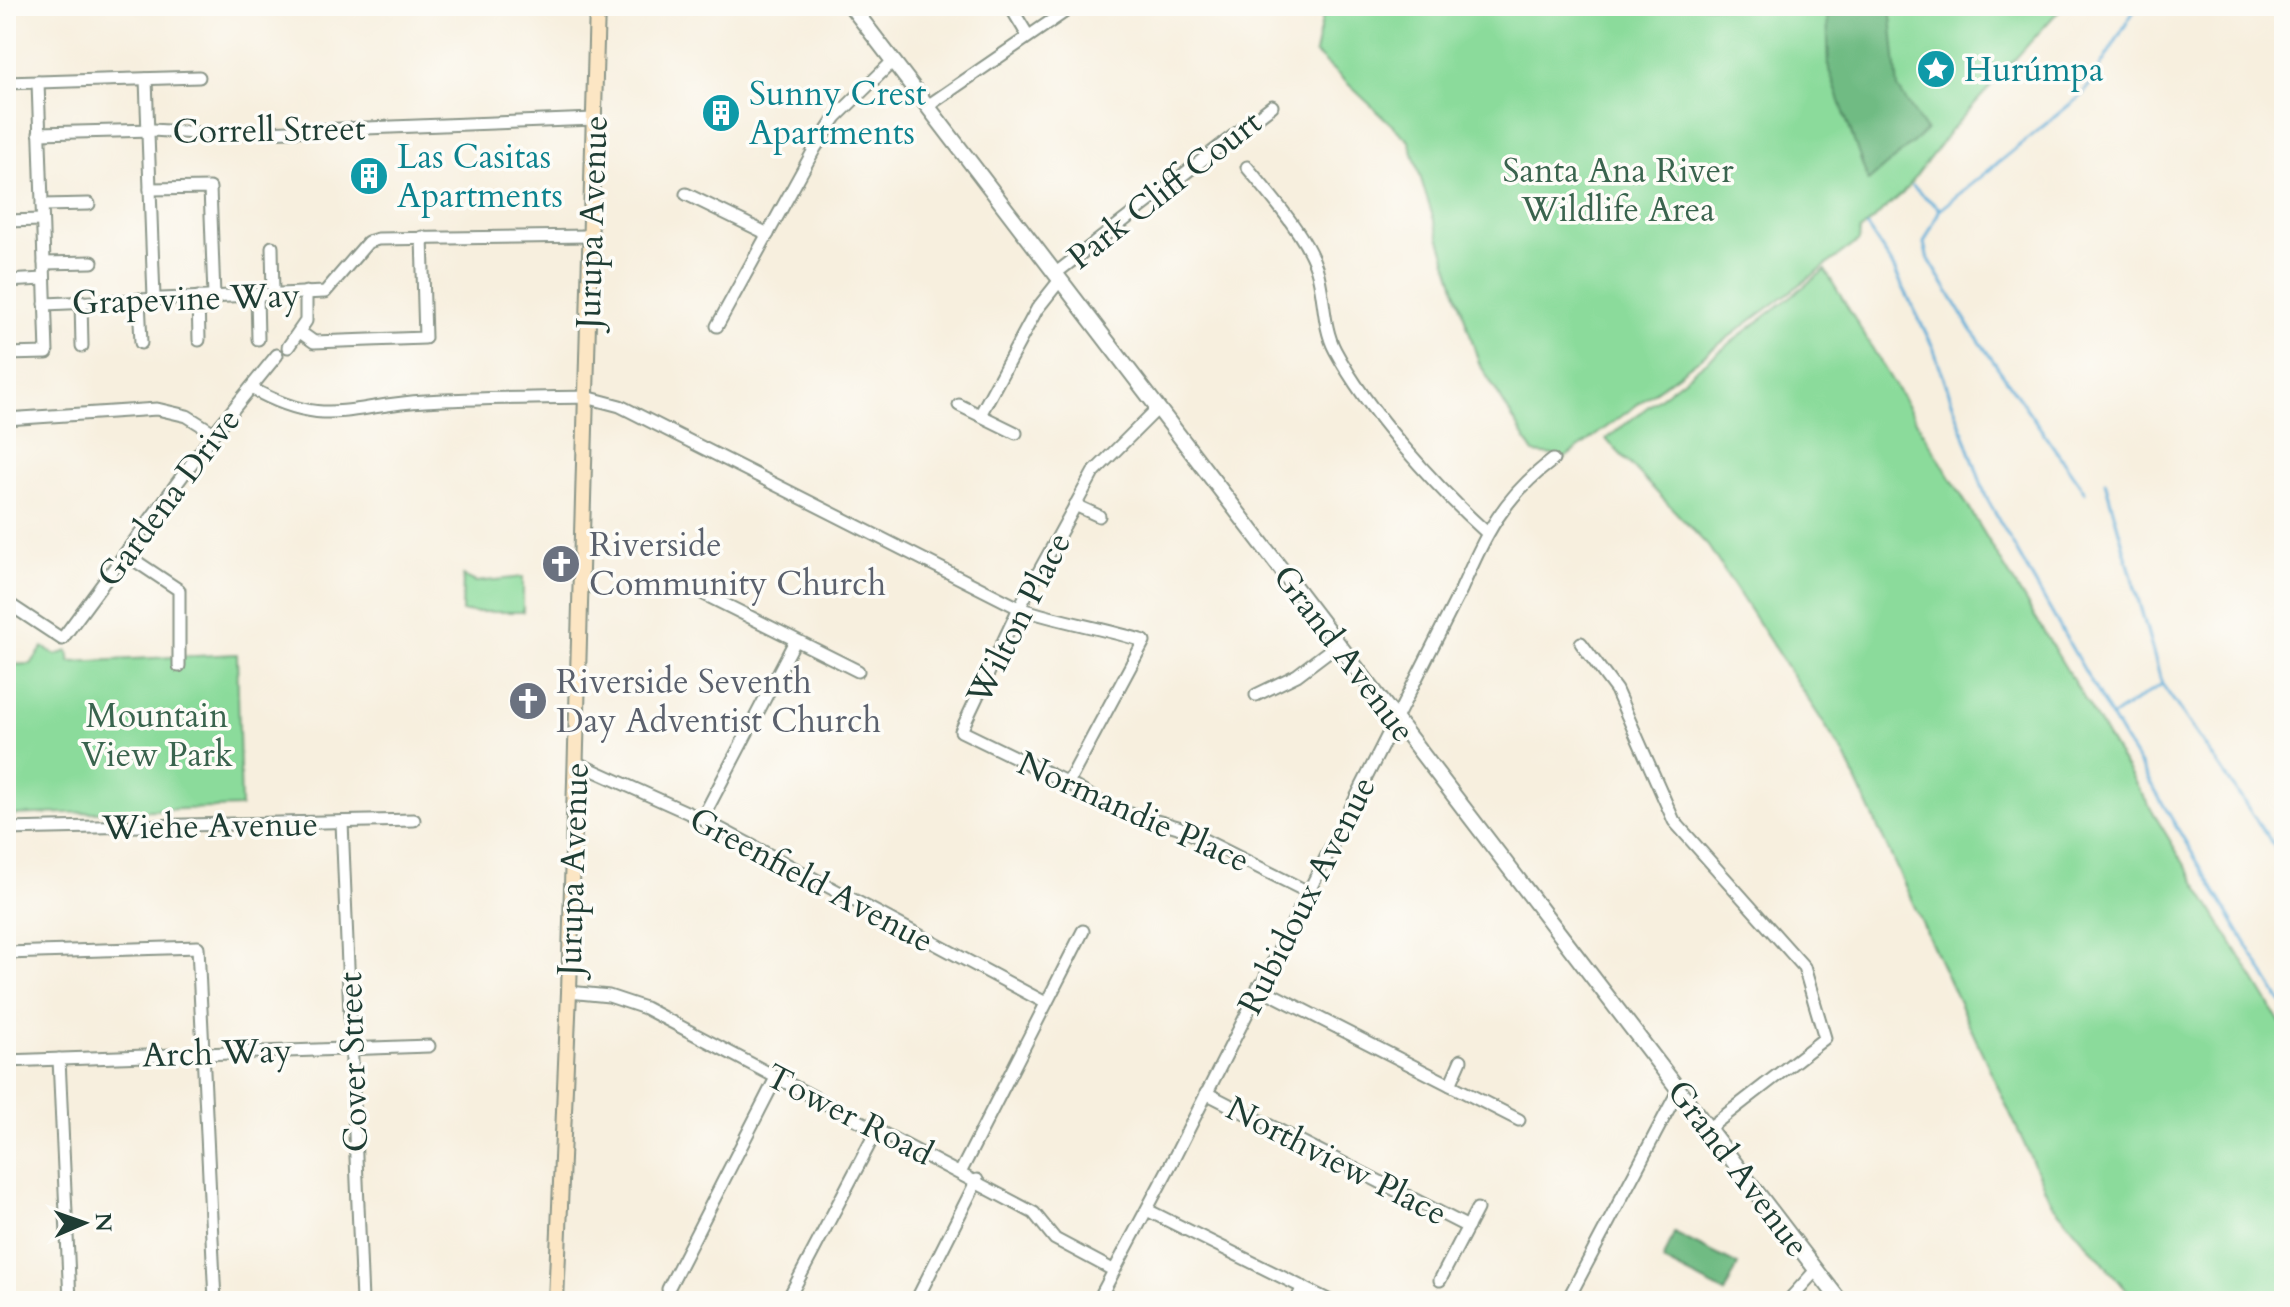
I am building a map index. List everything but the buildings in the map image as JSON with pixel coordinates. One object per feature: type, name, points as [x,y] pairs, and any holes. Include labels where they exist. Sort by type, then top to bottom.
[{"type":"main road","name":"Jurupa Avenue","points":[[556,1301],[569,992],[597,6]]},
{"type":"street","name":"Grand Avenue","points":[[851,6],[1840,1301]]},
{"type":"street","points":[[1010,6],[1027,34]]},
{"type":"street","points":[[929,105],[1027,34],[1073,6]]},
{"type":"street","points":[[717,326],[836,117],[893,61]]},
{"type":"street","points":[[6,83],[199,77]]},
{"type":"street","points":[[146,79],[154,298]]},
{"type":"street","points":[[6,354],[47,353],[38,82]]},
{"type":"street","name":"Park Cliff Court","points":[[980,415],[1058,276],[1272,106]]},
{"type":"street","name":"Correll Street","points":[[39,133],[148,130],[211,134],[594,119]]},
{"type":"street","points":[[1247,167],[1273,199],[1316,266],[1333,348],[1353,379],[1441,491],[1487,533]]},
{"type":"street","points":[[150,189],[210,188],[214,296]]},
{"type":"street","points":[[686,194],[768,234]]},
{"type":"street","points":[[42,205],[89,204]]},
{"type":"street","points":[[6,221],[42,220]]},
{"type":"street","name":"Grapevine Way","points":[[45,304],[325,292],[368,242],[468,235],[502,240],[590,236]]},
{"type":"street","points":[[300,332],[314,342],[425,338],[422,237]]},
{"type":"street","points":[[272,247],[273,294]]},
{"type":"street","points":[[44,263],[92,262]]},
{"type":"street","points":[[6,281],[44,279]]},
{"type":"street","points":[[288,347],[306,321],[306,292]]},
{"type":"street","points":[[257,294],[258,339]]},
{"type":"street","points":[[198,297],[199,340]]},
{"type":"street","points":[[139,299],[141,343]]},
{"type":"street","points":[[81,301],[82,346]]},
{"type":"street","name":"Gardena Drive","points":[[6,602],[62,639],[214,433],[277,355]]},
{"type":"street","points":[[251,388],[276,403],[310,412],[348,413],[421,401],[586,397],[620,406],[1019,608],[1063,623],[1113,631],[1144,641],[1068,783]]},
{"type":"street","points":[[959,405],[1016,433]]},
{"type":"street","name":"Wilton Place","points":[[961,731],[1019,608],[1100,464],[1158,408]]},
{"type":"street","points":[[6,419],[157,409],[187,416],[214,433]]},
{"type":"street","name":"Rubidoux Avenue","points":[[1098,1301],[1147,1210],[1487,533],[1522,484],[1553,460]]},
{"type":"street","name":"Wilton Place","points":[[1075,505],[1099,516]]},
{"type":"street","points":[[125,554],[179,590],[179,666]]},
{"type":"street","points":[[700,592],[858,671]]},
{"type":"street","points":[[702,819],[795,641]]},
{"type":"street","points":[[1581,643],[1616,690],[1674,821],[1804,967],[1825,1038],[1709,1128]]},
{"type":"street","points":[[1256,695],[1297,675],[1338,644]]},
{"type":"street","name":"Normandie Place","points":[[961,731],[1068,783],[1113,809],[1178,827],[1306,891]]},
{"type":"street","name":"Greenfield Avenue","points":[[575,762],[702,819],[1046,1003]]},
{"type":"street","name":"Wiehe Avenue","points":[[6,829],[414,820]]},
{"type":"street","name":"Cover Street","points":[[342,822],[362,1301]]},
{"type":"street","points":[[961,1171],[1083,931]]},
{"type":"street","points":[[6,953],[198,947],[215,1301]]},
{"type":"street","points":[[1258,987],[1519,1120]]},
{"type":"street","name":"Tower Road","points":[[569,992],[627,1000],[777,1076],[977,1180],[1034,1213],[1055,1239],[1113,1270]]},
{"type":"street","name":"Arch Way","points":[[6,1061],[429,1046]]},
{"type":"street","points":[[59,1059],[70,1301]]},
{"type":"street","points":[[1450,1085],[1461,1060]]},
{"type":"street","points":[[668,1289],[777,1076]]},
{"type":"street","points":[[1567,1301],[1679,1089]]},
{"type":"street","name":"Northview Place","points":[[1206,1093],[1468,1227]]},
{"type":"street","points":[[787,1301],[878,1128]]},
{"type":"street","points":[[916,1301],[977,1180]]},
{"type":"street","points":[[1440,1280],[1477,1209]]},
{"type":"street","points":[[1147,1210],[1330,1301]]},
{"type":"street","points":[[1788,1301],[1816,1270]]},
{"type":"street","points":[[1296,1301],[1303,1287]]},
{"type":"green space","name":"Santa Ana River Wildlife Area","points":[[1325,6],[2063,6],[1951,130],[1903,193],[1860,231],[1859,241],[1558,463],[1553,455],[1534,453],[1479,363],[1409,141],[1315,53]]},
{"type":"green space","points":[[1827,6],[1890,6],[1898,88],[1926,131],[1868,181],[1829,70]]},
{"type":"green space","points":[[1825,270],[2284,1029],[2284,1301],[2136,1301],[2051,1202],[1845,756],[1708,546],[1606,439]]},
{"type":"green space","points":[[463,576],[476,582],[523,577],[523,612],[462,612]]},
{"type":"green space","name":"Mountain View Park","points":[[43,647],[56,655],[68,651],[70,662],[237,654],[241,807],[9,815],[6,665],[31,664]]},
{"type":"green space","points":[[1674,1233],[1738,1265],[1725,1293],[1663,1261]]},
{"type":"waterway","points":[[2086,90],[2137,6]]},
{"type":"waterway","points":[[1941,209],[2084,93]]},
{"type":"waterway","points":[[1912,186],[1940,209],[1924,243],[1927,256],[1971,329],[2085,492]]},
{"type":"waterway","points":[[1867,227],[1890,261],[1933,347],[1986,497],[2111,717],[2284,1007]]},
{"type":"waterway","points":[[2105,481],[2162,684]]},
{"type":"waterway","points":[[2111,717],[2162,684],[2282,857]]},
{"type":"place","name":"Hurúmpa","points":[[1936,69]]},
{"type":"place","name":"Sunny Crest Apartments","points":[[721,113]]},
{"type":"place","name":"Las Casitas Apartments","points":[[369,176]]},
{"type":"place","name":"Riverside Community Church","points":[[561,564]]},
{"type":"place","name":"Riverside Seventh Day Adventist Church","points":[[528,701]]}]
